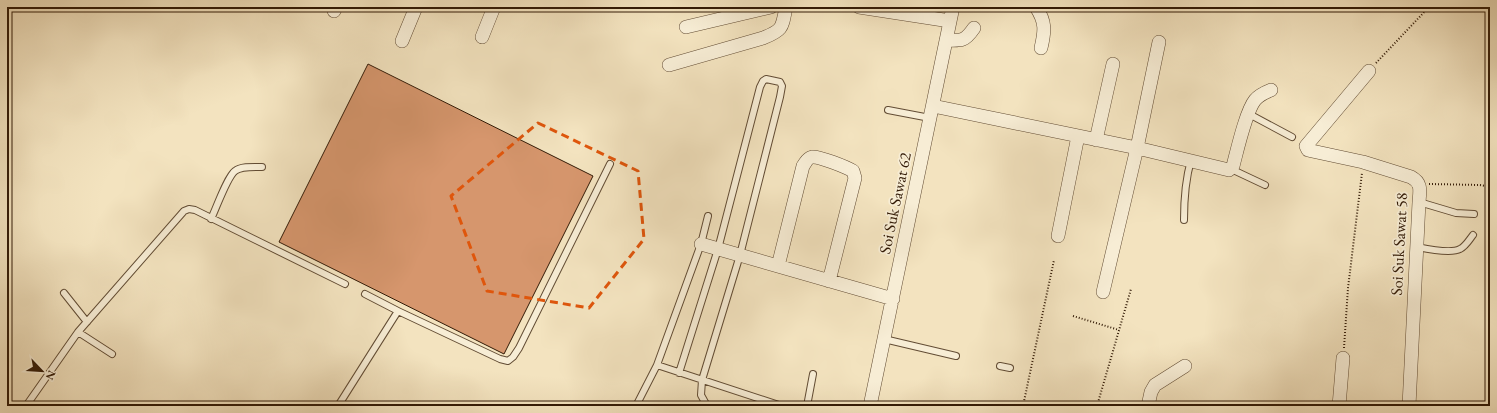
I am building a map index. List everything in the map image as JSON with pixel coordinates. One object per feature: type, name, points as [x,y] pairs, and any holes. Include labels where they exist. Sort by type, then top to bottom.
[{"type":"street","points":[[402,41],[416,7]]},
{"type":"street","points":[[482,37],[494,7]]},
{"type":"street","points":[[686,27],[772,7]]},
{"type":"street","points":[[669,65],[773,34],[779,31],[786,7]]},
{"type":"street","points":[[859,7],[928,12],[950,21]]},
{"type":"street","name":"Soi Suk Sawat 62","points":[[870,406],[953,7]]},
{"type":"street","points":[[1036,7],[1044,24],[1044,35],[1041,48]]},
{"type":"street","points":[[946,40],[960,41],[974,28]]},
{"type":"street","points":[[1103,292],[1138,148],[1159,42]]},
{"type":"street","points":[[1096,140],[1113,64]]},
{"type":"street","name":"Soi Suk Sawat 58","points":[[1369,71],[1306,146],[1308,150],[1363,162],[1411,177],[1419,184],[1420,202],[1409,406]]},
{"type":"street","points":[[932,112],[1078,136],[1231,169],[1248,114],[1254,100],[1272,90]]},
{"type":"street","points":[[1058,236],[1078,136]]},
{"type":"street","points":[[778,266],[803,166],[808,159],[814,157],[853,171],[855,178],[829,281]]},
{"type":"street","points":[[701,244],[893,299]]},
{"type":"street","points":[[1339,406],[1343,358]]},
{"type":"street","points":[[1148,406],[1151,392],[1155,385],[1185,366]]},
{"type":"lane","points":[[679,373],[718,249],[760,87],[766,79],[775,80],[780,82],[782,86],[781,91],[740,255],[702,380],[701,395],[707,406]]},
{"type":"lane","points":[[888,110],[932,112]]},
{"type":"lane","points":[[1248,114],[1292,137]]},
{"type":"lane","points":[[1184,220],[1184,190],[1191,160]]},
{"type":"lane","points":[[365,294],[398,312],[500,359],[508,361],[519,348],[610,164]]},
{"type":"lane","points":[[211,218],[230,177],[235,171],[243,168],[262,166]]},
{"type":"lane","points":[[1231,169],[1265,185]]},
{"type":"lane","points":[[1420,202],[1456,212],[1474,214]]},
{"type":"lane","points":[[26,406],[78,332],[184,211],[189,209],[211,218],[345,284]]},
{"type":"lane","points":[[636,406],[657,365],[701,244],[708,216]]},
{"type":"lane","points":[[1417,248],[1449,251],[1459,250],[1473,235]]},
{"type":"lane","points":[[64,293],[87,322]]},
{"type":"lane","points":[[338,406],[398,312]]},
{"type":"lane","points":[[78,332],[112,354]]},
{"type":"lane","points":[[884,339],[956,356]]},
{"type":"lane","points":[[657,365],[782,406]]},
{"type":"lane","points":[[1000,366],[1010,368]]},
{"type":"lane","points":[[806,406],[813,374]]},
{"type":"path","points":[[1369,71],[1429,7]]},
{"type":"path","points":[[1343,358],[1348,288],[1363,162]]},
{"type":"path","points":[[1419,184],[1490,187]]},
{"type":"path","points":[[1023,406],[1054,260]]},
{"type":"path","points":[[1097,406],[1131,289]]},
{"type":"path","points":[[1073,316],[1119,330]]},
{"type":"highlighted area","points":[[538,123],[638,171],[644,239],[589,308],[487,291],[451,196]]},
{"type":"building","points":[[368,64],[593,176],[504,354],[279,242]]}]
